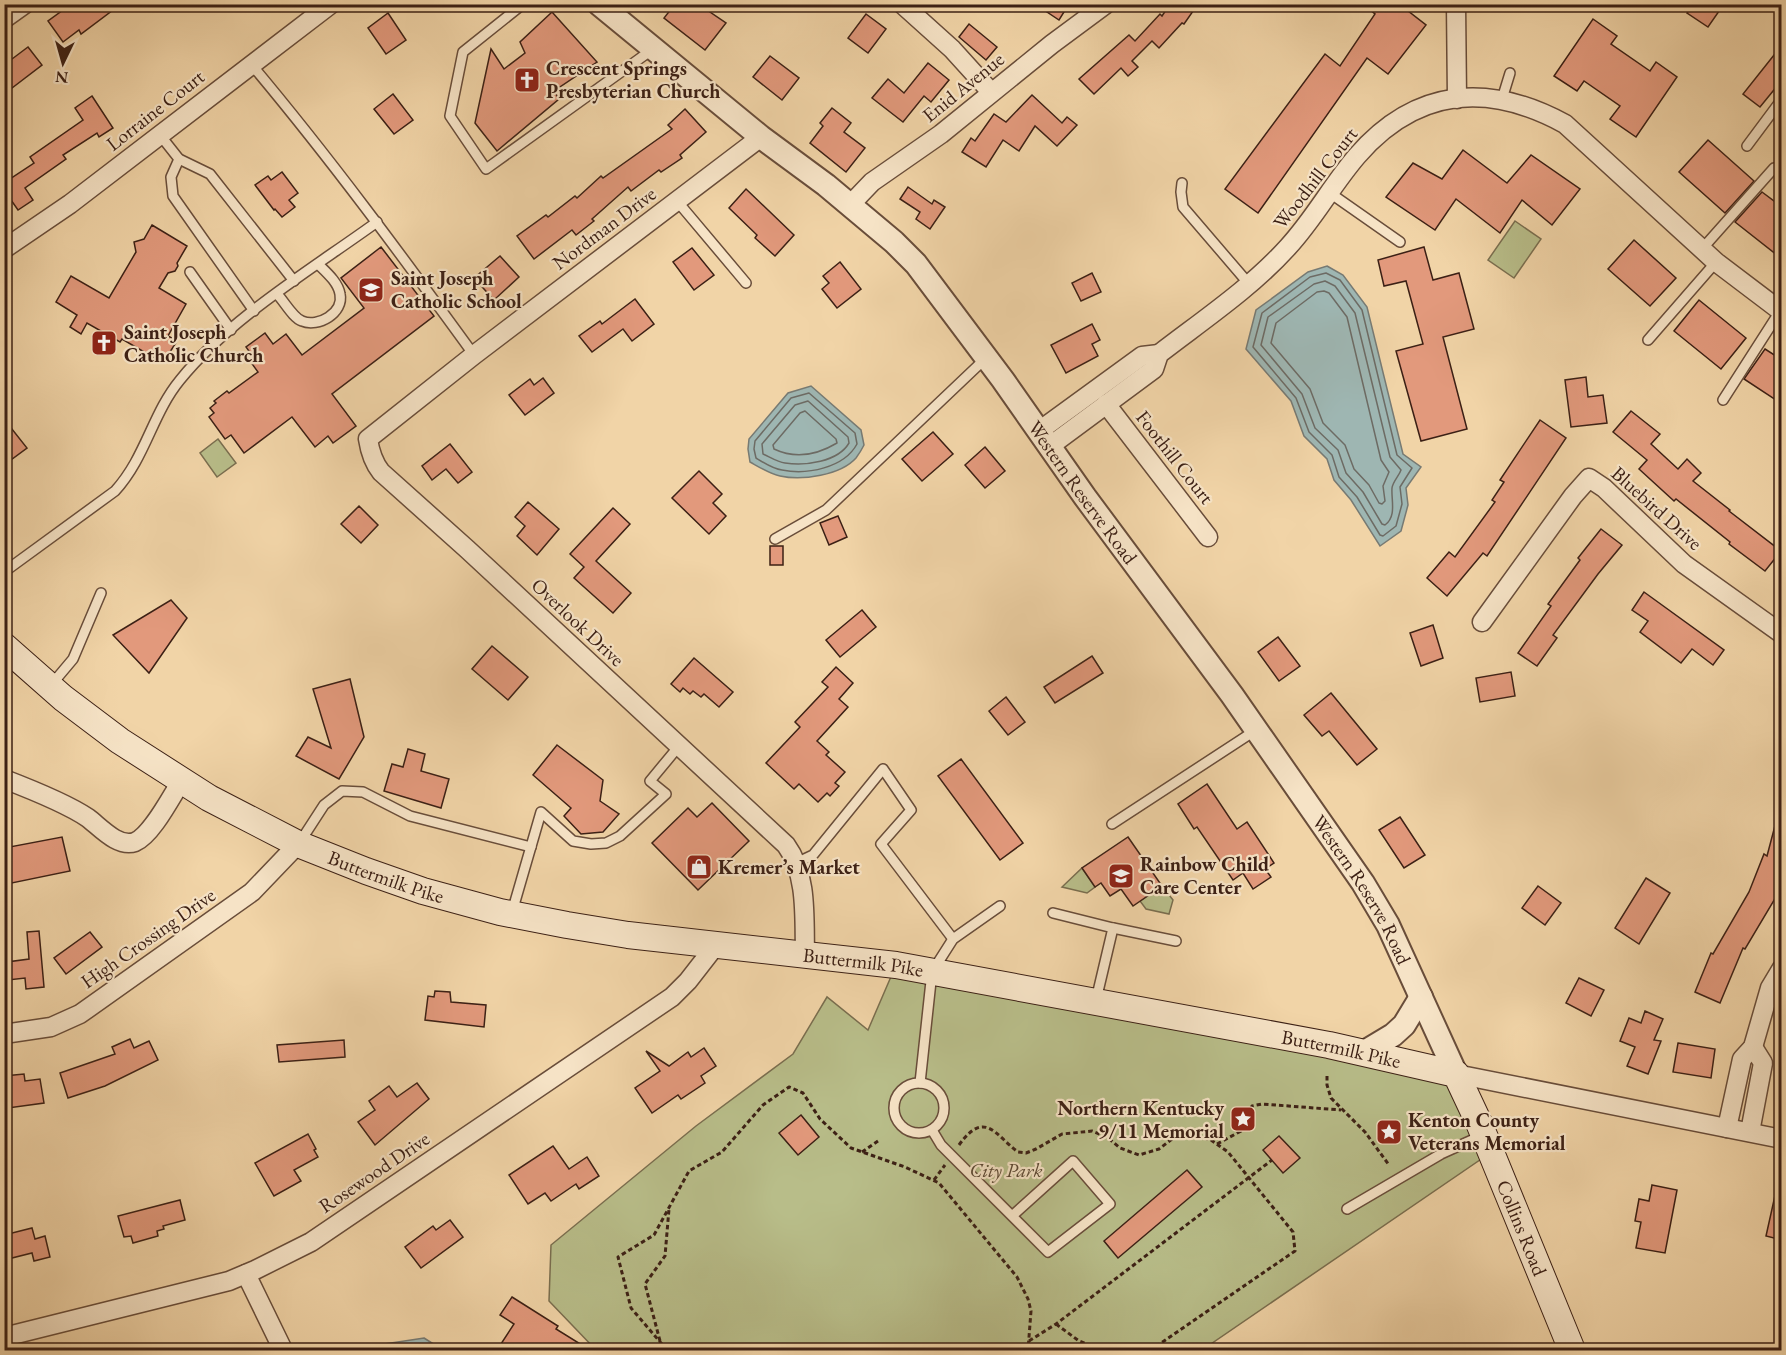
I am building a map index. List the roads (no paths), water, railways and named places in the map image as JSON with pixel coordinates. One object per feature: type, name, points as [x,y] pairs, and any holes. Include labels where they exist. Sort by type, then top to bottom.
[{"type":"main road","name":"Buttermilk Pike","points":[[4,646],[50,686],[120,741],[208,798],[298,844],[423,891],[512,914],[608,932],[896,965],[1363,1053],[1456,1074]]},
{"type":"main road","name":"Collins Road","points":[[1456,1074],[1572,1350]]},
{"type":"street","points":[[4,19],[26,4]]},
{"type":"street","name":"Lorraine Court","points":[[4,249],[70,204],[331,4]]},
{"type":"street","name":"Western Reserve Road","points":[[599,4],[761,138],[850,205],[916,264],[1256,730],[1363,883],[1388,925],[1456,1074]]},
{"type":"street","points":[[902,4],[952,49],[991,92]]},
{"type":"street","name":"Enid Avenue","points":[[850,205],[872,182],[941,134],[991,92],[1106,4]]},
{"type":"street","points":[[1456,4],[1457,99]]},
{"type":"street","name":"Woodhill Court","points":[[1045,438],[1142,356],[1159,354],[1271,266],[1290,245],[1356,157],[1386,127],[1418,109],[1457,99],[1470,97],[1518,102],[1542,111],[1565,124],[1716,262],[1781,311]]},
{"type":"street","name":"Nordman Drive","points":[[474,355],[761,138]]},
{"type":"street","name":"Woodhill Court","points":[[1045,438],[1106,404],[1154,369],[1159,354]]},
{"type":"street","name":"Overlook Drive","points":[[474,355],[368,439],[375,465],[786,845],[796,863],[803,893],[805,954]]},
{"type":"street","name":"Foothill Court","points":[[1106,404],[1208,537]]},
{"type":"street","name":"Bluebird Drive","points":[[1482,622],[1573,496],[1589,478],[1604,488],[1684,564],[1782,634]]},
{"type":"street","points":[[4,778],[86,817],[117,841],[134,843],[150,828],[182,780]]},
{"type":"street","name":"High Crossing Drive","points":[[4,1034],[51,1027],[80,1014],[252,892],[298,844]]},
{"type":"street","name":"Rosewood Drive","points":[[4,1337],[229,1281],[311,1242],[672,997],[688,981],[716,945]]},
{"type":"street","points":[[1727,1128],[1742,1059],[1754,1047],[1770,988],[1782,968]]},
{"type":"street","points":[[1363,1053],[1393,1035],[1404,1025],[1421,997]]},
{"type":"street","points":[[1750,1132],[1763,1063],[1754,1047]]},
{"type":"street","name":"Buttermilk Pike","points":[[1456,1074],[1782,1139]]},
{"type":"street","points":[[246,1274],[283,1350]]},
{"type":"lane","points":[[523,4],[463,52],[450,116],[486,169],[653,49]]},
{"type":"lane","points":[[251,64],[305,128],[474,355]]},
{"type":"lane","points":[[1502,99],[1510,73]]},
{"type":"lane","points":[[1748,146],[1782,99]]},
{"type":"lane","points":[[160,135],[179,159],[210,174],[294,282]]},
{"type":"lane","points":[[179,159],[171,177],[173,196],[254,311]]},
{"type":"lane","points":[[1702,249],[1774,168]]},
{"type":"lane","points":[[1182,183],[1183,207],[1249,284]]},
{"type":"lane","points":[[1330,193],[1400,242]]},
{"type":"lane","points":[[677,201],[746,283]]},
{"type":"lane","points":[[4,573],[115,490],[135,465],[167,398],[195,362],[254,311],[376,222]]},
{"type":"lane","points":[[1648,340],[1716,262]]},
{"type":"lane","points":[[277,294],[299,321],[313,324],[328,318],[340,303],[340,293],[333,280],[318,264]]},
{"type":"lane","points":[[190,272],[231,330]]},
{"type":"lane","points":[[1723,400],[1781,311]]},
{"type":"lane","points":[[775,539],[826,510],[986,358]]},
{"type":"lane","points":[[50,686],[73,660],[101,593]]},
{"type":"lane","points":[[1112,824],[1256,730]]},
{"type":"lane","points":[[512,914],[541,812],[573,842],[606,843],[620,836],[666,794],[650,781],[679,746]]},
{"type":"lane","points":[[796,863],[813,855],[883,769],[911,810],[881,844],[953,939]]},
{"type":"lane","points":[[298,844],[324,805],[342,791],[363,792],[410,816],[531,847]]},
{"type":"lane","points":[[920,1083],[932,972],[953,939],[1000,906]]},
{"type":"lane","points":[[1053,913],[1176,941]]},
{"type":"lane","points":[[1096,1002],[1113,928]]},
{"type":"lane","points":[[920,1083],[934,1089],[943,1102],[942,1118],[932,1130],[925,1133],[908,1132],[896,1120],[893,1112],[897,1094],[911,1084],[920,1083]]},
{"type":"lane","points":[[932,1130],[951,1156],[1048,1252],[1110,1204],[1072,1161],[1012,1216]]},
{"type":"lane","points":[[1347,1209],[1441,1154],[1483,1135]]},
{"type":"water","points":[[1327,266],[1343,275],[1367,307],[1403,454],[1421,467],[1406,488],[1408,505],[1401,531],[1380,546],[1351,500],[1334,480],[1327,459],[1304,436],[1291,401],[1246,349],[1256,310],[1308,272]]},
{"type":"water","points":[[811,386],[861,430],[864,445],[856,458],[841,469],[799,478],[776,475],[750,462],[749,439],[788,393]]},
{"type":"water","points":[[424,1338],[443,1350],[369,1350],[378,1345]]},
{"type":"place","name":"Crescent Springs Presbyterian Church","points":[[527,80]]},
{"type":"place","name":"Saint Joseph Catholic School","points":[[371,290]]},
{"type":"place","name":"Saint Joseph Catholic Church","points":[[104,343]]},
{"type":"place","name":"Kremer’s Market","points":[[699,867]]},
{"type":"place","name":"Rainbow Child Care Center","points":[[1121,876]]},
{"type":"place","name":"Northern Kentucky 9/11 Memorial","points":[[1243,1119]]},
{"type":"place","name":"Kenton County Veterans Memorial","points":[[1389,1132]]},
{"type":"park label","name":"City Park","points":[[1006,1170]]}]
